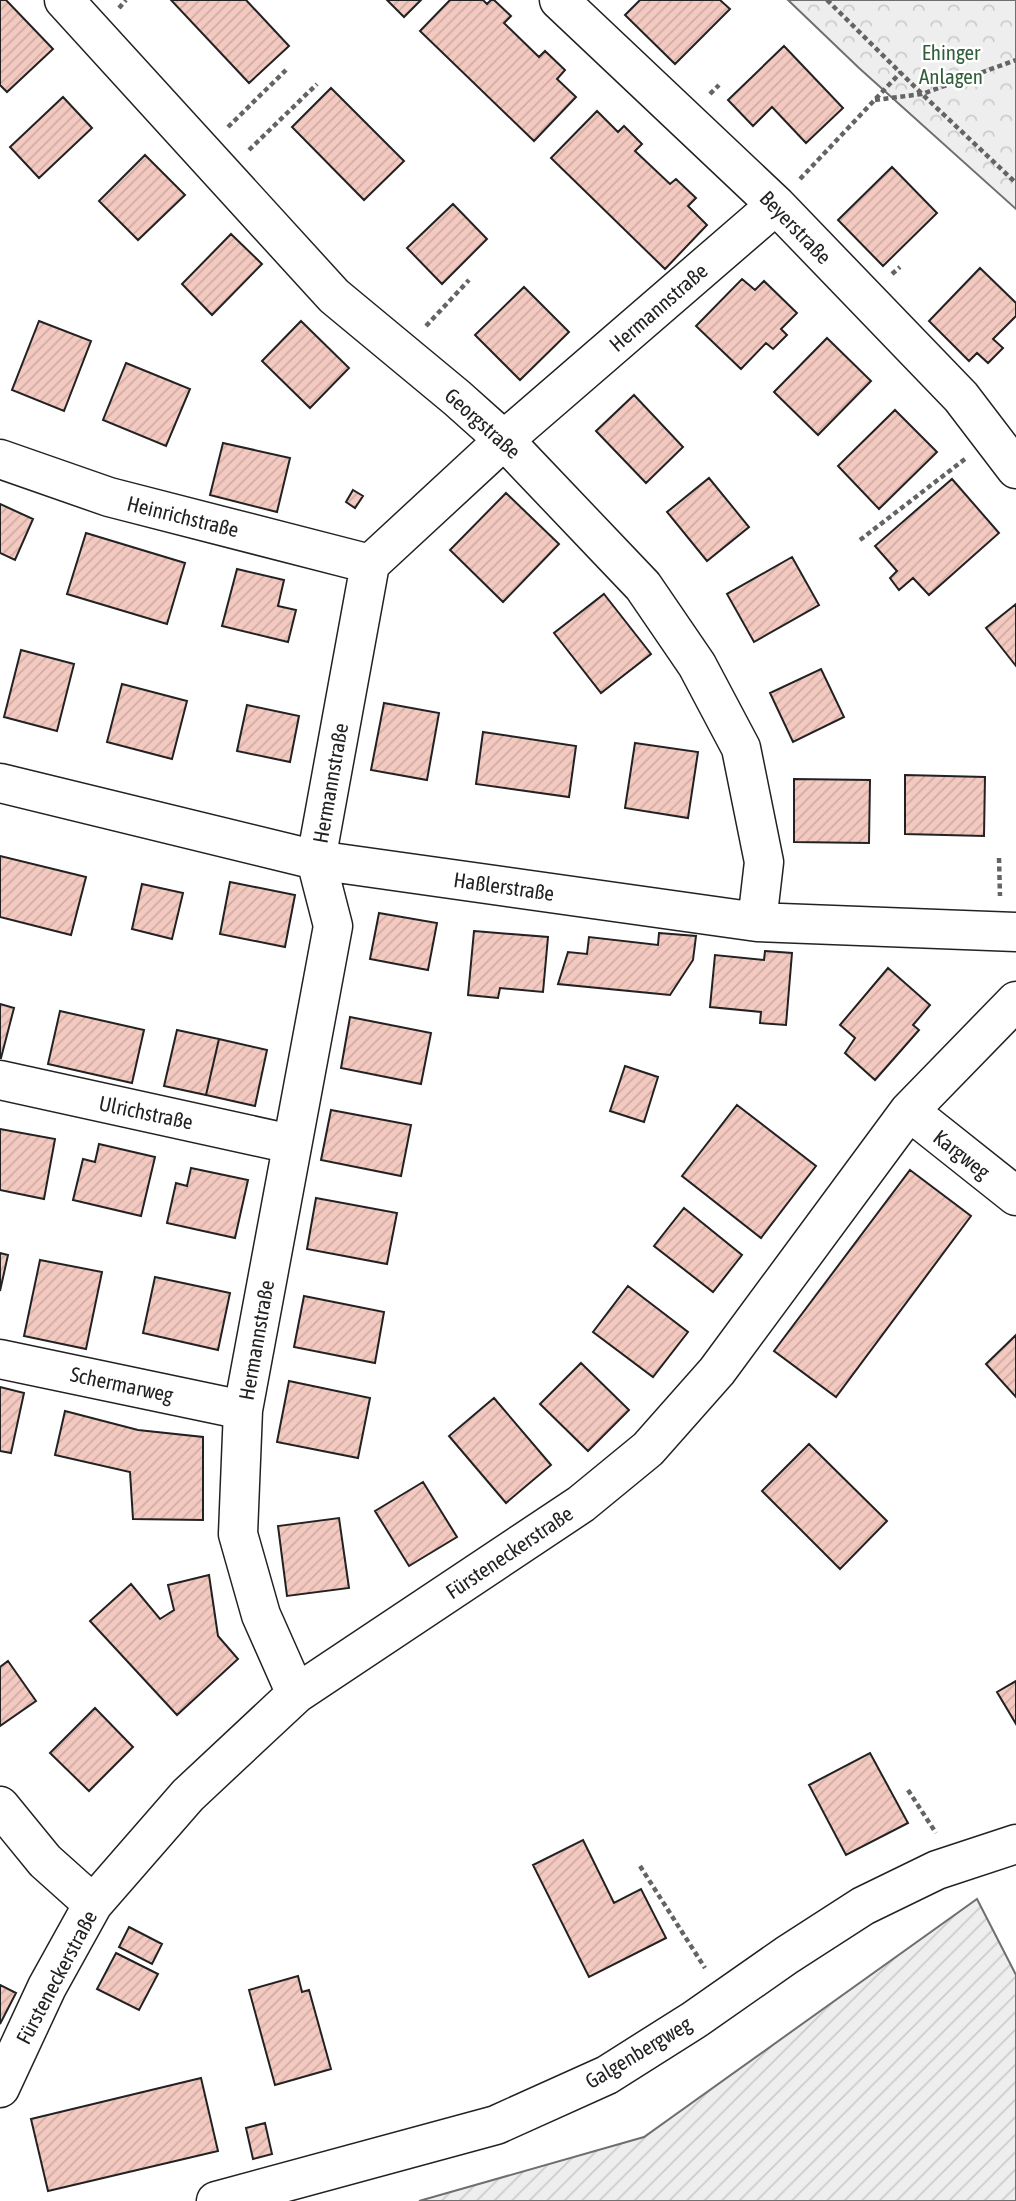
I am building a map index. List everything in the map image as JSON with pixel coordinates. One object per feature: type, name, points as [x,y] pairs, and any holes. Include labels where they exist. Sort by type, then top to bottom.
[{"type":"street","name":"Georgstraße","points":[[64,0],[334,296],[504,440],[643,586],[697,665],[741,748],[764,862],[757,922]]},
{"type":"street","name":"Beyerstraße","points":[[559,0],[776,205],[961,397],[1016,469]]},
{"type":"street","name":"Hermannstraße","points":[[296,1694],[261,1615],[238,1534],[243,1410],[333,926],[316,860],[370,564],[504,440],[776,205]]},
{"type":"street","name":"Heinrichstraße","points":[[0,459],[109,497],[370,564]]},
{"type":"street","name":"Haßlerstraße","points":[[0,783],[316,860],[757,922],[1016,932]]},
{"type":"street","name":"Fürsteneckerstraße","points":[[0,2088],[47,1987],[93,1904],[188,1795],[296,1694],[581,1504],[648,1449],[717,1371],[909,1111],[1016,1000]]},
{"type":"street","name":"Ulrichstraße","points":[[0,1080],[292,1144]]},
{"type":"street","name":"Kargweg","points":[[909,1111],[1016,1196]]},
{"type":"street","name":"Schermarweg","points":[[0,1359],[243,1410]]},
{"type":"street","points":[[0,1806],[45,1861],[93,1904]]},
{"type":"street","name":"Galgenbergweg","points":[[224,2199],[496,2125],[607,2075],[863,1906],[937,1870],[1016,1844]]},
{"type":"path","points":[[827,0],[1016,183]]},
{"type":"path","points":[[874,100],[922,94],[1016,60]]},
{"type":"path","points":[[213,164],[285,70]]},
{"type":"path","points":[[776,205],[901,72]]},
{"type":"path","points":[[213,164],[317,83]]},
{"type":"path","points":[[402,352],[469,280]]},
{"type":"path","points":[[860,540],[992,438]]},
{"type":"path","points":[[908,1790],[956,1864]]},
{"type":"path","points":[[640,1866],[724,1999]]},
{"type":"green space","name":"Ehinger Anlagen","points":[[788,0],[1016,0],[1016,209],[859,68]]},
{"type":"green space","points":[[977,1899],[1016,1975],[1016,2201],[419,2201],[644,2137]]},
{"type":"building","points":[[0,0],[6,0],[53,49],[7,92],[0,85]]},
{"type":"building","points":[[171,0],[246,0],[289,46],[249,83]]},
{"type":"building","points":[[387,0],[421,0],[404,17]]},
{"type":"building","points":[[450,0],[483,0],[487,4],[494,0],[511,16],[504,23],[539,57],[545,51],[565,70],[557,79],[576,97],[534,141],[420,31]]},
{"type":"building","points":[[640,0],[720,0],[730,9],[675,64],[625,15]]},
{"type":"building","points":[[784,46],[843,108],[806,143],[772,107],[753,126],[728,100]]},
{"type":"building","points":[[331,88],[404,161],[364,200],[292,127]]},
{"type":"building","points":[[63,97],[92,128],[39,178],[10,147]]},
{"type":"building","points":[[597,111],[618,132],[624,126],[642,144],[635,151],[670,184],[676,179],[696,198],[688,206],[707,225],[665,269],[551,158]]},
{"type":"building","points":[[145,155],[185,195],[138,240],[99,201]]},
{"type":"building","points":[[892,167],[937,213],[883,266],[838,220]]},
{"type":"building","points":[[453,204],[487,239],[442,284],[407,248]]},
{"type":"building","points":[[231,234],[262,264],[212,315],[182,284]]},
{"type":"building","points":[[980,268],[1016,303],[1016,316],[993,339],[1003,348],[988,363],[977,353],[969,361],[929,321]]},
{"type":"building","points":[[742,279],[755,290],[764,281],[797,313],[781,329],[787,335],[773,349],[766,343],[741,369],[696,326]]},
{"type":"building","points":[[524,287],[569,332],[520,380],[475,335]]},
{"type":"building","points":[[39,321],[91,341],[64,411],[12,390]]},
{"type":"building","points":[[301,321],[349,368],[310,408],[262,361]]},
{"type":"building","points":[[827,338],[871,381],[818,435],[774,392]]},
{"type":"building","points":[[126,363],[190,389],[166,446],[103,420]]},
{"type":"building","points":[[634,395],[683,447],[646,483],[596,431]]},
{"type":"building","points":[[895,410],[937,452],[879,509],[838,466]]},
{"type":"building","points":[[223,443],[290,458],[277,512],[210,495]]},
{"type":"building","points":[[709,478],[749,527],[707,561],[667,512]]},
{"type":"building","points":[[952,479],[999,533],[929,595],[913,578],[899,590],[890,578],[897,571],[875,546]]},
{"type":"building","points":[[353,490],[363,496],[355,508],[346,502]]},
{"type":"building","points":[[506,493],[559,544],[503,602],[450,550]]},
{"type":"building","points":[[0,504],[33,519],[15,560],[0,553]]},
{"type":"building","points":[[86,533],[185,563],[167,624],[67,594]]},
{"type":"building","points":[[792,557],[819,605],[754,642],[727,594]]},
{"type":"building","points":[[237,569],[284,580],[278,606],[296,610],[288,642],[222,626]]},
{"type":"building","points":[[604,594],[651,654],[601,693],[554,633]]},
{"type":"building","points":[[1016,604],[1016,666],[986,628]]},
{"type":"building","points":[[21,650],[74,664],[57,731],[4,717]]},
{"type":"building","points":[[821,669],[844,717],[793,742],[770,693]]},
{"type":"building","points":[[122,684],[187,701],[172,759],[107,742]]},
{"type":"building","points":[[384,703],[439,713],[427,780],[371,770]]},
{"type":"building","points":[[247,705],[299,716],[290,762],[237,751]]},
{"type":"building","points":[[483,732],[576,746],[569,797],[476,784]]},
{"type":"building","points":[[635,743],[698,752],[688,818],[625,808]]},
{"type":"building","points":[[905,775],[985,777],[984,836],[905,834]]},
{"type":"building","points":[[794,779],[870,780],[869,843],[794,842]]},
{"type":"building","points":[[0,856],[86,877],[71,935],[0,917]]},
{"type":"building","points":[[230,882],[295,895],[285,947],[220,934]]},
{"type":"building","points":[[142,884],[183,893],[172,939],[132,929]]},
{"type":"building","points":[[379,913],[437,923],[428,970],[370,959]]},
{"type":"building","points":[[474,931],[548,937],[543,992],[500,988],[498,998],[468,995]]},
{"type":"building","points":[[659,933],[696,936],[693,960],[670,995],[558,984],[568,952],[587,954],[589,937],[658,945]]},
{"type":"building","points":[[765,951],[792,953],[786,1025],[760,1023],[761,1012],[710,1007],[715,955],[764,960]]},
{"type":"building","points":[[888,968],[930,1005],[913,1025],[919,1030],[875,1080],[845,1053],[855,1038],[840,1025]]},
{"type":"building","points":[[0,1004],[14,1008],[1,1058],[0,1058]]},
{"type":"building","points":[[60,1011],[144,1030],[132,1083],[48,1064]]},
{"type":"building","points":[[350,1017],[431,1033],[421,1084],[341,1068]]},
{"type":"building","points":[[177,1030],[219,1039],[206,1095],[164,1086]]},
{"type":"building","points":[[219,1039],[267,1050],[255,1106],[206,1095]]},
{"type":"building","points":[[625,1066],[658,1077],[644,1122],[610,1111]]},
{"type":"building","points":[[737,1105],[816,1166],[761,1238],[682,1176]]},
{"type":"building","points":[[331,1110],[411,1125],[401,1176],[321,1160]]},
{"type":"building","points":[[0,1129],[55,1139],[44,1199],[0,1190]]},
{"type":"building","points":[[99,1144],[155,1157],[141,1216],[73,1200],[83,1159],[95,1162]]},
{"type":"building","points":[[191,1168],[248,1180],[235,1238],[167,1223],[176,1183],[187,1186]]},
{"type":"building","points":[[910,1170],[971,1216],[836,1397],[774,1351]]},
{"type":"building","points":[[316,1198],[397,1213],[387,1264],[307,1249]]},
{"type":"building","points":[[684,1208],[742,1255],[713,1292],[654,1246]]},
{"type":"building","points":[[0,1253],[8,1255],[0,1291]]},
{"type":"building","points":[[40,1260],[102,1272],[86,1349],[24,1336]]},
{"type":"building","points":[[155,1277],[230,1293],[218,1350],[143,1333]]},
{"type":"building","points":[[628,1286],[688,1332],[653,1377],[593,1332]]},
{"type":"building","points":[[304,1296],[384,1312],[375,1363],[294,1347]]},
{"type":"building","points":[[1016,1335],[1016,1397],[986,1364]]},
{"type":"building","points":[[581,1363],[629,1410],[588,1451],[540,1404]]},
{"type":"building","points":[[289,1381],[370,1398],[358,1458],[277,1442]]},
{"type":"building","points":[[0,1387],[24,1393],[11,1453],[0,1451]]},
{"type":"building","points":[[494,1398],[551,1465],[506,1503],[449,1436]]},
{"type":"building","points":[[65,1411],[138,1430],[203,1437],[203,1520],[133,1519],[130,1472],[55,1455]]},
{"type":"building","points":[[809,1444],[887,1521],[840,1569],[762,1491]]},
{"type":"building","points":[[423,1482],[457,1537],[409,1566],[375,1511]]},
{"type":"building","points":[[339,1518],[349,1588],[287,1596],[278,1526]]},
{"type":"building","points":[[209,1575],[218,1636],[238,1659],[177,1715],[90,1621],[131,1584],[160,1619],[174,1610],[168,1585]]},
{"type":"building","points":[[8,1661],[36,1701],[0,1726],[0,1667]]},
{"type":"building","points":[[1016,1681],[1016,1724],[997,1692]]},
{"type":"building","points":[[95,1708],[133,1747],[89,1791],[50,1753]]},
{"type":"building","points":[[870,1753],[908,1823],[846,1855],[809,1785]]},
{"type":"building","points":[[583,1840],[614,1903],[641,1889],[666,1938],[589,1977],[533,1865]]},
{"type":"building","points":[[129,1927],[162,1944],[152,1964],[119,1947]]},
{"type":"building","points":[[116,1953],[158,1974],[139,2010],[97,1989]]},
{"type":"building","points":[[298,1976],[302,1992],[309,1990],[331,2069],[275,2085],[249,1990]]},
{"type":"building","points":[[0,1985],[16,1993],[0,2024]]},
{"type":"building","points":[[201,2078],[218,2151],[48,2191],[31,2119]]},
{"type":"building","points":[[265,2123],[272,2154],[253,2159],[246,2128]]}]
